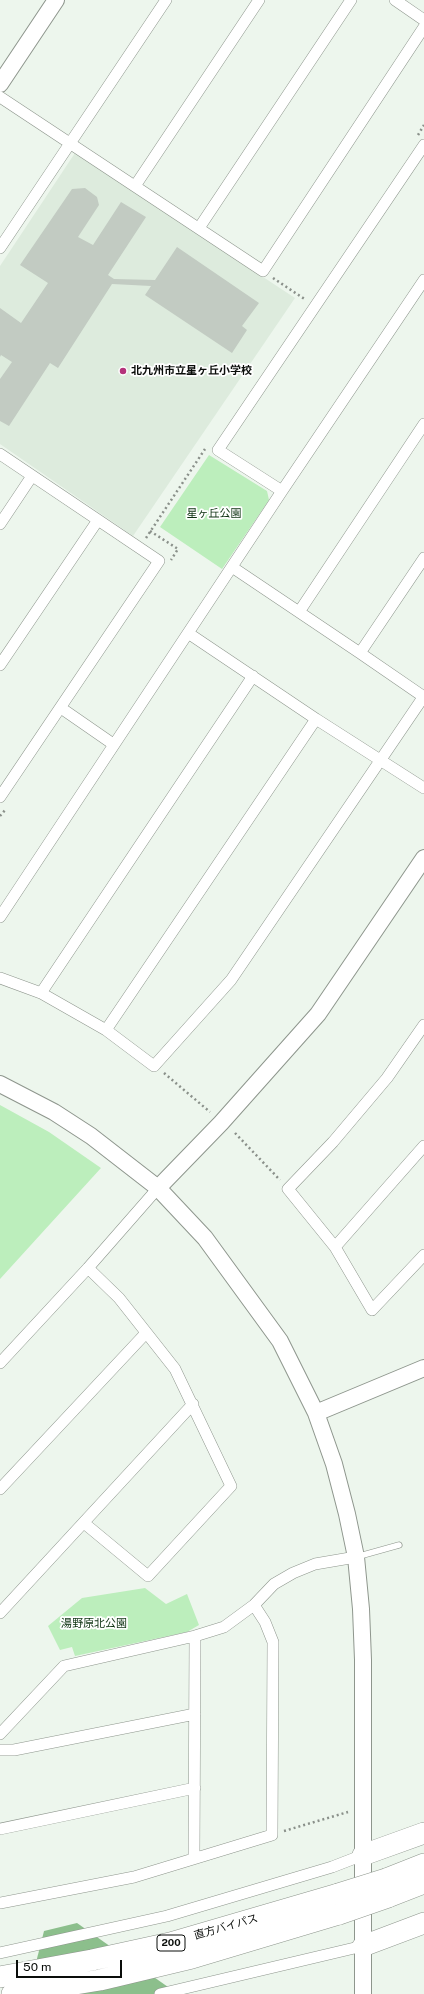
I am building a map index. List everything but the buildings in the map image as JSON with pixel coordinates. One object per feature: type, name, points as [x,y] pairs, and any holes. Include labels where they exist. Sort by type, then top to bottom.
[{"type":"highway","points":[[363,1855],[424,1833]]},
{"type":"highway","name":"直方バイパス","points":[[387,1888],[424,1864]]},
{"type":"highway","name":"直方バイパス","points":[[12,1994],[100,1980],[192,1958],[387,1888],[424,1883]]},
{"type":"highway","name":"直方バイパス","points":[[0,1977],[92,1960],[339,1904]]},
{"type":"highway","points":[[364,1946],[424,1923]]},
{"type":"street","points":[[0,84],[56,0]]},
{"type":"street","points":[[0,248],[166,0]]},
{"type":"street","points":[[135,186],[260,0]]},
{"type":"street","points":[[199,228],[351,0]]},
{"type":"street","points":[[395,0],[424,20]]},
{"type":"street","points":[[0,98],[263,271],[424,27]]},
{"type":"street","points":[[282,491],[218,450],[420,158],[424,145]]},
{"type":"street","points":[[0,917],[282,491],[424,280]]},
{"type":"street","points":[[299,612],[424,424]]},
{"type":"street","points":[[0,454],[159,561],[0,798]]},
{"type":"street","points":[[0,524],[32,476]]},
{"type":"street","points":[[0,665],[98,520]]},
{"type":"street","points":[[360,652],[424,558]]},
{"type":"street","points":[[0,978],[41,993],[106,1030],[154,1066],[232,980],[424,697],[360,652],[232,567]]},
{"type":"street","points":[[188,633],[316,719],[424,788]]},
{"type":"street","points":[[41,993],[253,676]]},
{"type":"street","points":[[61,708],[114,744]]},
{"type":"street","points":[[106,1030],[316,719]]},
{"type":"street","points":[[0,1363],[88,1268],[158,1188],[221,1123],[318,1014],[424,858]]},
{"type":"street","points":[[424,1025],[388,1078],[333,1142],[288,1189],[335,1247],[372,1310],[424,1255]]},
{"type":"street","points":[[0,1084],[54,1112],[91,1136],[158,1188],[205,1238],[280,1342],[316,1413],[334,1464],[356,1557],[363,1660],[363,1994]]},
{"type":"street","points":[[335,1247],[424,1146]]},
{"type":"street","points":[[84,1523],[148,1576],[231,1486],[193,1404],[174,1370],[119,1298],[88,1268]]},
{"type":"street","points":[[0,1489],[146,1333]]},
{"type":"street","points":[[316,1413],[424,1368]]},
{"type":"street","points":[[0,1613],[193,1404]]},
{"type":"street","points":[[0,1734],[64,1666],[224,1628],[254,1604],[274,1584],[293,1573],[314,1564],[356,1557]]},
{"type":"street","points":[[0,1903],[134,1877],[272,1835],[273,1642],[265,1622],[254,1604]]},
{"type":"street","points":[[194,1858],[195,1636]]},
{"type":"street","points":[[0,1750],[14,1750],[195,1714]]},
{"type":"street","points":[[0,1829],[195,1788]]},
{"type":"street","points":[[0,1953],[167,1916],[332,1866],[363,1855]]},
{"type":"street","points":[[160,1994],[364,1946]]},
{"type":"lane","points":[[356,1557],[399,1545]]},
{"type":"path","points":[[263,271],[306,300]]},
{"type":"path","points":[[154,1066],[212,1114]]},
{"type":"path","points":[[235,1133],[288,1189]]},
{"type":"path","points":[[272,1835],[348,1812]]},
{"type":"shaded area","name":"北九州市立星ヶ丘小学校","points":[[75,153],[295,298],[133,536],[0,444],[0,266]]},
{"type":"shaded area","points":[[77,1923],[178,1994],[28,1994],[44,1931]]},
{"type":"green space","name":"星ヶ丘公園","points":[[209,455],[267,491],[269,500],[222,569],[160,527]]},
{"type":"green space","points":[[0,1105],[49,1132],[101,1168],[0,1279]]},
{"type":"green space","name":"湯野原北公園","points":[[145,1588],[166,1604],[187,1594],[199,1625],[187,1632],[75,1656],[72,1647],[60,1650],[48,1626],[82,1598]]},
{"type":"place","name":"北九州市立星ヶ丘小学校","points":[[123,371]]}]
